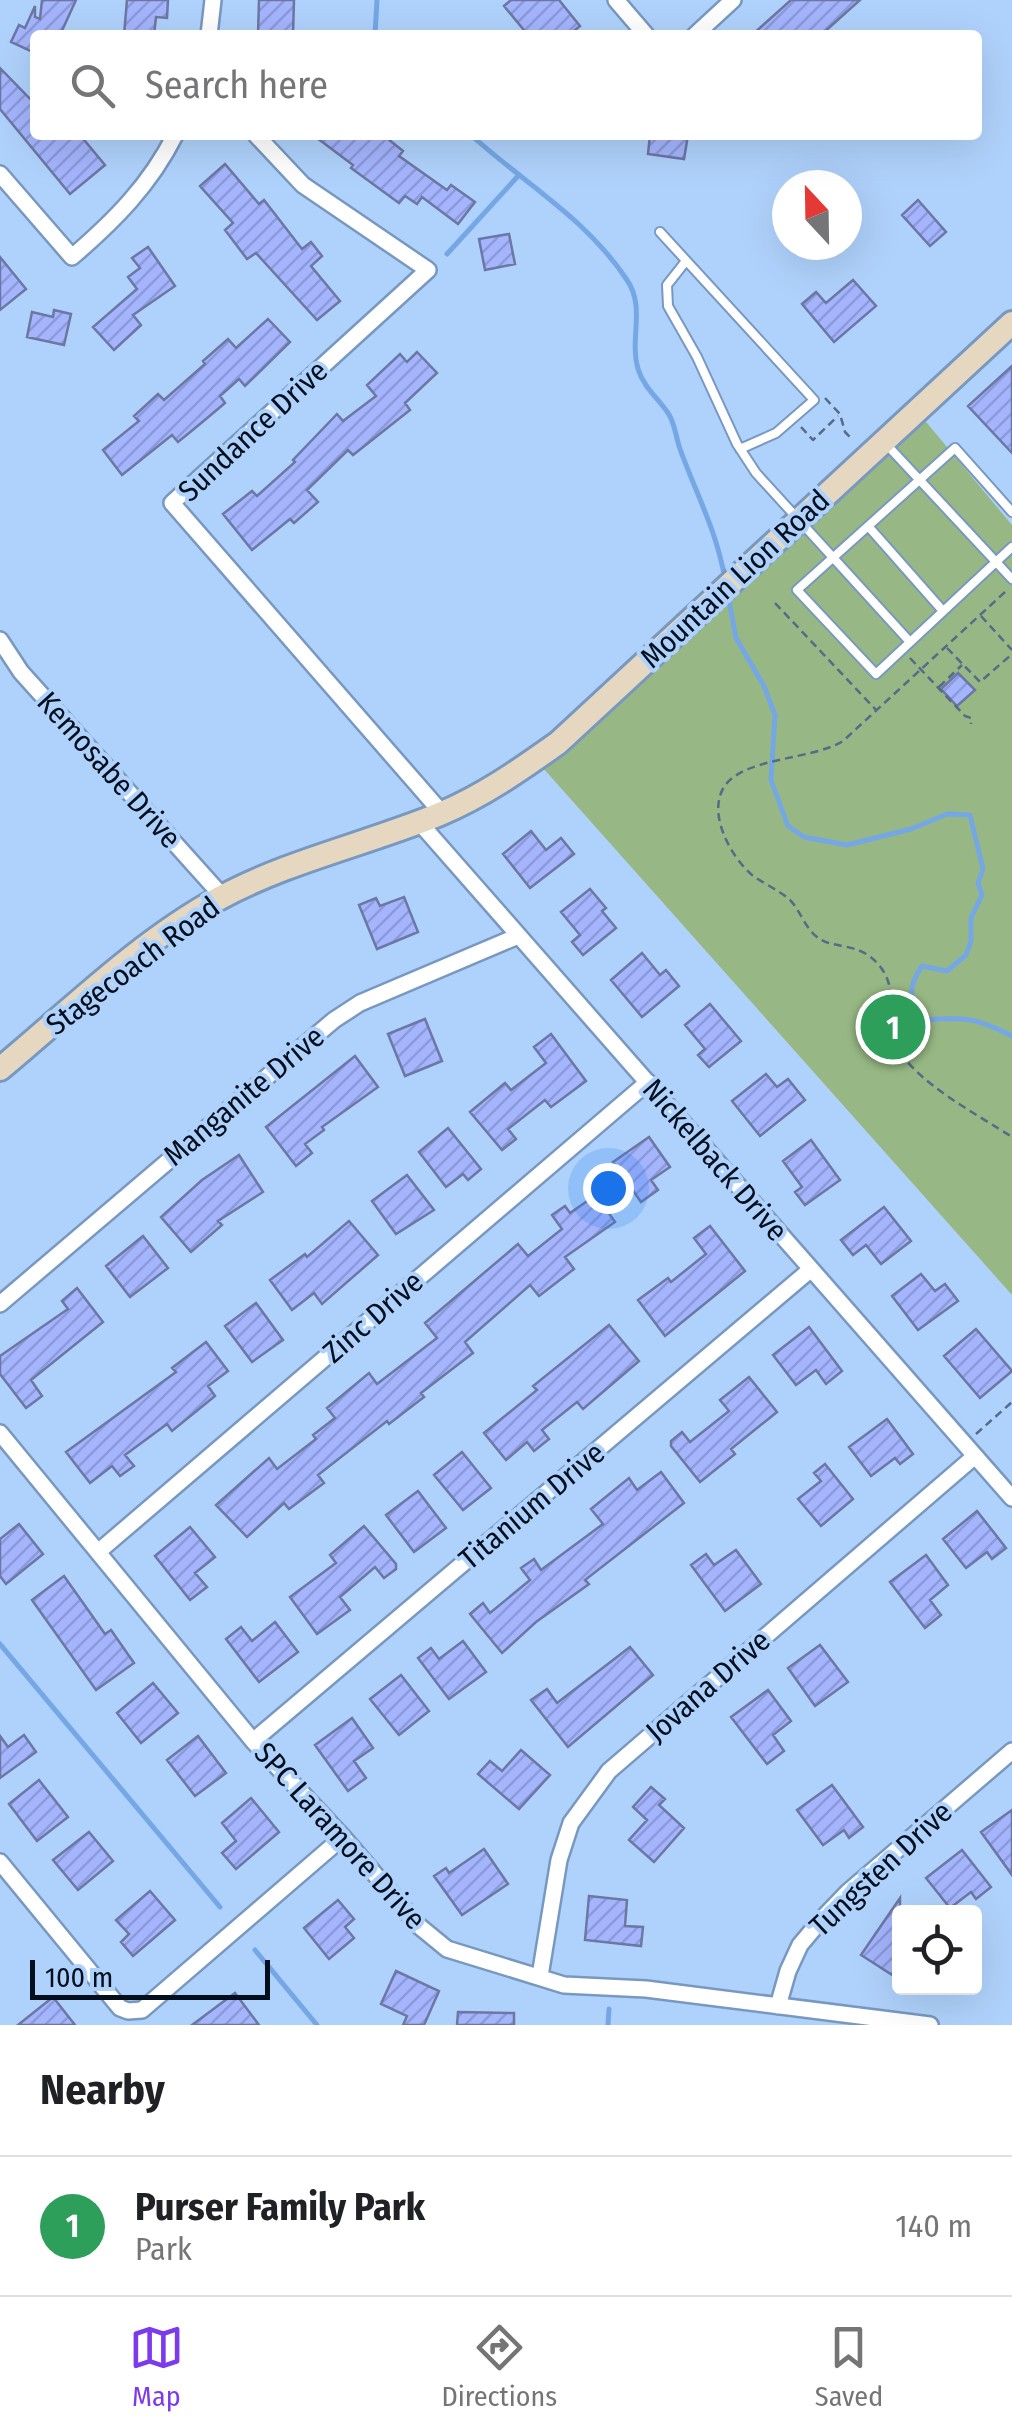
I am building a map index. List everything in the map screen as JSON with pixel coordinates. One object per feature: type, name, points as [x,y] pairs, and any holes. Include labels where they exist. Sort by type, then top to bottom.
[{"type":"street","points":[[209,30],[212,0]]},
{"type":"street","points":[[616,0],[642,30]]},
{"type":"street","points":[[700,30],[733,0]]},
{"type":"street","points":[[0,174],[72,257],[110,225],[144,187],[173,140]]},
{"type":"street","name":"Sundance Drive","points":[[261,140],[303,184],[428,270],[172,502],[442,813]]},
{"type":"street","name":"Mountain Lion Road","points":[[442,813],[521,770],[558,743],[1012,323]]},
{"type":"street","name":"Kemosabe Drive","points":[[0,640],[21,672],[223,896]]},
{"type":"street","name":"Stagecoach Road","points":[[0,1068],[143,950],[223,896],[442,813]]},
{"type":"street","name":"Nickelback Drive","points":[[418,822],[1012,1498]]},
{"type":"street","name":"Manganite Drive","points":[[0,1304],[334,1020],[360,1003],[518,936]]},
{"type":"street","name":"Zinc Drive","points":[[98,1552],[648,1082]]},
{"type":"street","name":"Titanium Drive","points":[[253,1741],[810,1270]]},
{"type":"street","name":"SPC Laramore Drive","points":[[0,1432],[253,1741],[419,1926],[447,1949],[564,1984],[646,1989],[930,2025]]},
{"type":"street","name":"Jovana Drive","points":[[540,1976],[559,1860],[571,1823],[610,1770],[970,1450]]},
{"type":"street","name":"Tungsten Drive","points":[[778,2006],[800,1945],[821,1920],[848,1892],[1012,1752]]},
{"type":"street","points":[[0,1862],[120,2008],[136,2012],[343,1837]]},
{"type":"lane","points":[[660,232],[814,400],[776,433],[740,448]]},
{"type":"lane","points":[[686,261],[667,285],[668,306],[740,448],[756,473],[910,642]]},
{"type":"lane","points":[[1012,512],[954,448],[797,590],[876,674],[1012,547]]},
{"type":"lane","points":[[875,449],[920,480],[1012,582]]},
{"type":"lane","points":[[868,526],[943,611]]},
{"type":"path","points":[[814,400],[821,394],[840,414],[845,432],[875,449]]},
{"type":"path","points":[[794,418],[813,440],[840,414]]},
{"type":"path","points":[[1012,582],[834,747],[738,774],[723,788],[721,829],[749,872],[790,900],[818,938],[861,950],[878,964],[892,986],[890,1018],[894,1041],[909,1064],[1012,1137]]},
{"type":"path","points":[[775,603],[877,711]]},
{"type":"path","points":[[946,646],[980,682],[1012,652],[980,615]]},
{"type":"path","points":[[902,650],[971,718],[971,724]]},
{"type":"path","points":[[938,688],[963,664]]},
{"type":"path","points":[[970,1450],[1012,1402]]},
{"type":"green space","points":[[917,411],[1012,525],[1012,1295],[535,759]]},
{"type":"building","points":[[42,0],[76,0],[62,30],[30,30],[30,51],[11,42],[19,25],[25,28],[35,6],[35,17],[40,19]]},
{"type":"building","points":[[127,0],[168,0],[167,18],[156,17],[155,30],[124,30]]},
{"type":"building","points":[[259,0],[294,0],[293,30],[258,30]]},
{"type":"building","points":[[511,0],[559,0],[580,26],[575,30],[524,30],[504,6]]},
{"type":"building","points":[[791,0],[860,0],[827,30],[758,30]]},
{"type":"building","points":[[0,68],[30,99],[30,140],[84,140],[105,165],[70,194],[0,109]]},
{"type":"building","points":[[320,140],[389,140],[403,151],[399,156],[447,190],[451,185],[475,202],[458,224],[422,197],[417,204],[405,196],[399,203],[351,168],[353,165]]},
{"type":"building","points":[[649,140],[687,140],[684,159],[648,154]]},
{"type":"building","points":[[225,164],[259,204],[264,200],[302,249],[311,242],[322,256],[311,266],[340,301],[317,320],[256,253],[247,259],[225,230],[233,223],[200,186]]},
{"type":"building","points":[[918,200],[946,232],[930,246],[902,215]]},
{"type":"building","points":[[509,234],[515,264],[485,270],[479,239]]},
{"type":"building","points":[[148,247],[175,286],[133,315],[141,325],[114,350],[93,327],[137,289],[128,277],[140,268],[132,258]]},
{"type":"building","points":[[0,257],[26,289],[0,310]]},
{"type":"building","points":[[853,280],[876,306],[834,342],[802,304],[816,292],[826,303]]},
{"type":"building","points":[[54,310],[71,314],[64,345],[27,337],[32,312],[53,317]]},
{"type":"building","points":[[268,319],[290,342],[245,386],[239,379],[220,396],[225,403],[178,442],[172,435],[122,475],[103,450],[139,421],[134,416],[158,394],[164,400],[228,339],[236,348]]},
{"type":"building","points":[[417,352],[437,373],[405,403],[410,410],[353,455],[348,450],[307,490],[318,502],[252,550],[223,514],[252,491],[257,496],[295,462],[337,414],[343,421],[376,396],[367,385],[400,354],[407,362]]},
{"type":"building","points":[[1012,366],[1012,453],[968,406]]},
{"type":"building","points":[[958,673],[975,690],[957,706],[941,689]]},
{"type":"building","points":[[531,831],[546,850],[561,838],[574,854],[530,888],[503,854]]},
{"type":"building","points":[[590,889],[616,928],[583,955],[572,942],[580,935],[561,912]]},
{"type":"building","points":[[404,897],[418,932],[377,949],[359,905],[376,898],[380,906]]},
{"type":"building","points":[[642,953],[660,975],[666,970],[679,986],[642,1017],[611,980]]},
{"type":"building","points":[[710,1004],[741,1041],[709,1067],[698,1055],[705,1049],[685,1025]]},
{"type":"building","points":[[425,1019],[442,1061],[405,1076],[388,1034]]},
{"type":"building","points":[[551,1034],[586,1081],[551,1107],[545,1100],[508,1129],[516,1139],[502,1150],[470,1112],[505,1083],[511,1090],[546,1063],[534,1047]]},
{"type":"building","points":[[355,1056],[378,1087],[322,1127],[324,1130],[305,1144],[312,1153],[296,1166],[266,1127]]},
{"type":"building","points":[[766,1074],[777,1087],[788,1079],[805,1100],[760,1136],[732,1101]]},
{"type":"building","points":[[448,1128],[481,1169],[468,1180],[463,1174],[446,1187],[419,1152]]},
{"type":"building","points":[[649,1137],[670,1167],[651,1180],[658,1190],[641,1202],[613,1162]]},
{"type":"building","points":[[811,1140],[840,1180],[805,1205],[795,1192],[802,1187],[783,1161]]},
{"type":"building","points":[[239,1155],[263,1192],[218,1221],[222,1225],[191,1252],[161,1217],[202,1180]]},
{"type":"building","points":[[407,1175],[434,1210],[396,1234],[372,1201]]},
{"type":"building","points":[[596,1195],[615,1222],[565,1257],[574,1269],[539,1296],[530,1285],[465,1342],[473,1353],[421,1393],[424,1397],[318,1475],[324,1483],[289,1509],[284,1503],[247,1537],[216,1505],[269,1458],[277,1469],[316,1439],[313,1435],[335,1418],[327,1408],[369,1373],[377,1384],[437,1338],[425,1323],[518,1244],[528,1256],[562,1229],[552,1215],[565,1206],[570,1213]]},
{"type":"building","points":[[884,1207],[911,1241],[881,1264],[866,1245],[853,1255],[841,1240]]},
{"type":"building","points":[[349,1221],[378,1255],[322,1304],[314,1293],[292,1310],[270,1280],[305,1254],[307,1257]]},
{"type":"building","points":[[710,1226],[745,1271],[665,1336],[638,1300],[668,1278],[671,1282],[706,1254],[694,1238]]},
{"type":"building","points":[[143,1236],[168,1268],[130,1297],[106,1266]]},
{"type":"building","points":[[921,1274],[935,1291],[945,1284],[958,1301],[918,1330],[892,1296]]},
{"type":"building","points":[[77,1288],[103,1322],[31,1380],[42,1396],[26,1408],[0,1374],[0,1356],[68,1309],[62,1301]]},
{"type":"building","points":[[256,1303],[283,1340],[252,1362],[225,1326]]},
{"type":"building","points":[[609,1325],[639,1361],[583,1409],[577,1402],[542,1430],[549,1439],[534,1451],[527,1442],[506,1460],[484,1433],[537,1390],[533,1386]]},
{"type":"building","points":[[809,1327],[842,1371],[826,1384],[816,1370],[796,1385],[773,1355]]},
{"type":"building","points":[[976,1329],[1012,1371],[980,1398],[944,1356]]},
{"type":"building","points":[[206,1342],[228,1371],[208,1386],[215,1396],[172,1431],[167,1424],[125,1455],[134,1466],[120,1476],[112,1466],[90,1483],[66,1452],[176,1372],[172,1368]]},
{"type":"building","points":[[749,1377],[777,1412],[731,1449],[735,1454],[700,1482],[671,1441],[682,1432],[690,1442],[729,1411],[720,1400]]},
{"type":"building","points":[[887,1419],[913,1454],[900,1464],[895,1458],[871,1476],[849,1447]]},
{"type":"building","points":[[462,1452],[491,1488],[463,1510],[434,1475]]},
{"type":"building","points":[[825,1464],[853,1499],[821,1526],[798,1499],[821,1481],[814,1473]]},
{"type":"building","points":[[661,1472],[684,1503],[585,1580],[589,1584],[536,1622],[502,1653],[470,1614],[483,1603],[490,1613],[530,1580],[521,1568],[534,1559],[541,1570],[603,1524],[591,1509],[629,1478],[637,1490]]},
{"type":"building","points":[[418,1491],[446,1528],[414,1552],[386,1515]]},
{"type":"building","points":[[977,1511],[1006,1548],[992,1559],[987,1552],[966,1568],[943,1539]]},
{"type":"building","points":[[19,1524],[43,1554],[6,1584],[0,1576],[0,1539]]},
{"type":"building","points":[[364,1526],[396,1569],[384,1578],[375,1567],[340,1597],[350,1610],[317,1634],[290,1597],[336,1563],[330,1555]]},
{"type":"building","points":[[190,1527],[215,1557],[195,1573],[207,1587],[190,1600],[155,1556]]},
{"type":"building","points":[[736,1550],[761,1584],[725,1611],[691,1565],[706,1554],[714,1565]]},
{"type":"building","points":[[926,1555],[948,1585],[930,1600],[941,1615],[925,1628],[890,1582]]},
{"type":"building","points":[[64,1576],[105,1634],[111,1630],[134,1663],[96,1690],[32,1600]]},
{"type":"building","points":[[275,1622],[298,1652],[259,1682],[226,1639],[241,1627],[252,1641]]},
{"type":"building","points":[[463,1641],[486,1672],[449,1699],[418,1658],[431,1648],[439,1659]]},
{"type":"building","points":[[820,1645],[848,1682],[815,1706],[788,1668]]},
{"type":"building","points":[[630,1647],[653,1675],[568,1747],[531,1700],[547,1689],[557,1703]]},
{"type":"building","points":[[401,1675],[429,1711],[399,1735],[370,1699]]},
{"type":"building","points":[[153,1683],[178,1713],[141,1743],[117,1713]]},
{"type":"building","points":[[768,1690],[791,1721],[773,1735],[784,1751],[767,1764],[731,1717]]},
{"type":"building","points":[[352,1718],[373,1748],[354,1761],[366,1778],[348,1791],[315,1745]]},
{"type":"building","points":[[24,1735],[36,1752],[0,1778],[0,1736],[8,1747]]},
{"type":"building","points":[[198,1736],[226,1773],[195,1796],[167,1760]]},
{"type":"building","points":[[521,1750],[550,1775],[519,1809],[478,1774],[490,1761],[502,1771]]},
{"type":"building","points":[[39,1780],[68,1817],[37,1841],[9,1804]]},
{"type":"building","points":[[832,1785],[863,1827],[849,1838],[844,1830],[823,1845],[797,1810]]},
{"type":"building","points":[[651,1787],[665,1799],[659,1805],[684,1828],[654,1862],[629,1840],[647,1820],[633,1807]]},
{"type":"building","points":[[251,1798],[279,1832],[236,1869],[222,1853],[236,1841],[222,1823]]},
{"type":"building","points":[[1012,1810],[1012,1875],[981,1832]]},
{"type":"building","points":[[89,1832],[113,1861],[78,1890],[53,1860]]},
{"type":"building","points":[[484,1849],[508,1884],[462,1915],[434,1876],[446,1868],[449,1873]]},
{"type":"building","points":[[962,1850],[991,1887],[976,1899],[971,1892],[954,1905],[948,1905],[926,1878]]},
{"type":"building","points":[[150,1891],[175,1920],[133,1956],[121,1942],[129,1934],[116,1920]]},
{"type":"building","points":[[589,1896],[627,1900],[625,1926],[643,1927],[641,1946],[585,1940]]},
{"type":"building","points":[[338,1900],[354,1919],[345,1927],[354,1938],[329,1959],[304,1928]]},
{"type":"building","points":[[892,1910],[892,1975],[861,1955]]},
{"type":"building","points":[[396,1971],[439,1991],[424,2025],[403,2025],[407,2016],[381,2004]]},
{"type":"building","points":[[235,1993],[259,2025],[192,2025]]},
{"type":"building","points":[[53,1997],[75,2025],[18,2025]]},
{"type":"building","points":[[458,2012],[514,2013],[514,2025],[457,2025]]},
{"type":"waterway","points":[[375,30],[377,0]]},
{"type":"waterway","points":[[477,140],[574,220],[627,280],[635,302],[638,369],[672,421],[725,579]]},
{"type":"waterway","points":[[447,254],[519,175]]},
{"type":"waterway","points":[[728,595],[736,638],[764,686],[775,715],[771,780],[788,826],[804,837],[847,845],[911,829],[947,814],[970,815],[983,869],[978,883],[982,895],[971,918],[971,941],[966,955],[947,971],[922,966],[914,980],[912,999],[923,1020],[969,1020],[1012,1036]]},
{"type":"waterway","points":[[0,1644],[220,1907]]},
{"type":"waterway","points":[[255,1950],[317,2025]]},
{"type":"waterway","points":[[608,2025],[609,2009]]},
{"type":"place","name":"Purser Family Park","points":[[893,1027]]}]
